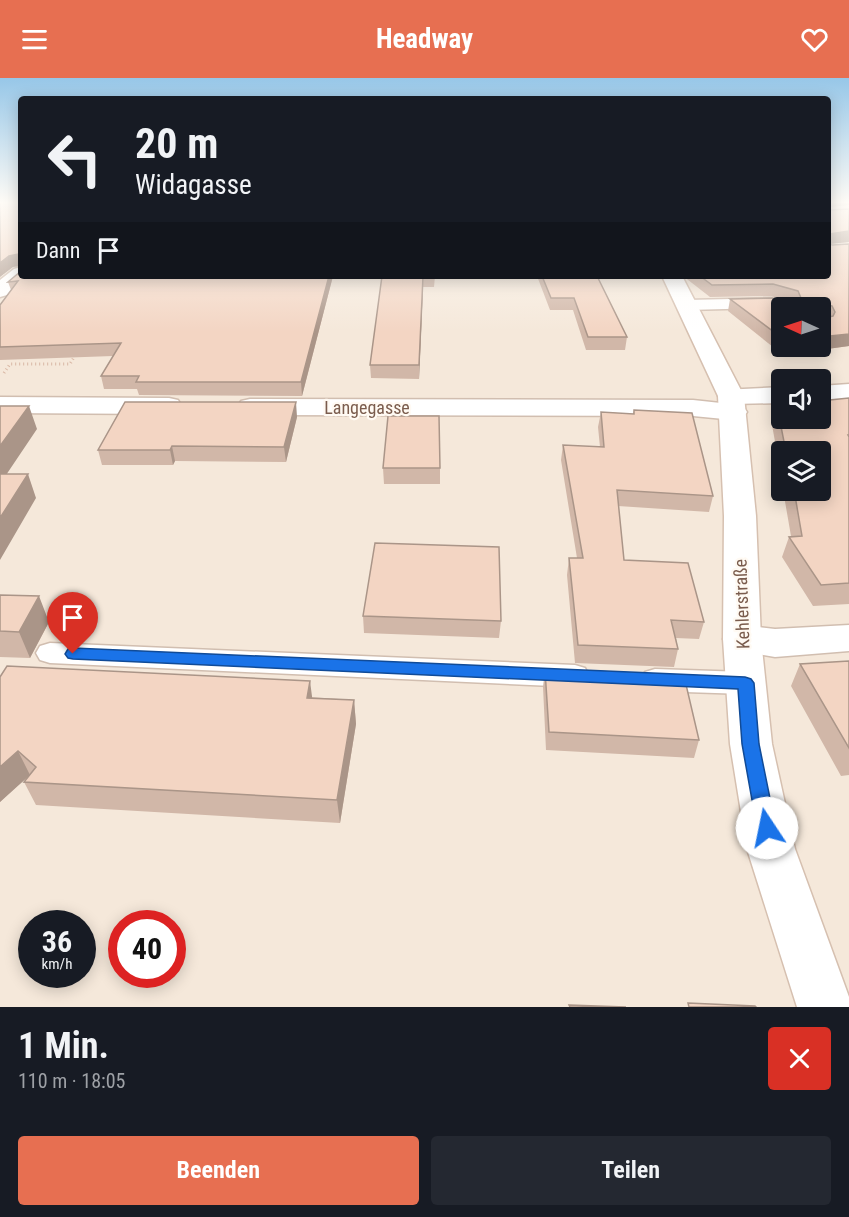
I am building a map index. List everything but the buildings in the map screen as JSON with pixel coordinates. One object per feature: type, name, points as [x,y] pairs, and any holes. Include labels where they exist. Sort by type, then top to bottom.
[{"type":"street","points":[[0,265],[18,264]]},
{"type":"street","points":[[0,291],[18,276]]},
{"type":"street","name":"Kehlerstraße","points":[[680,290],[733,404],[740,516],[742,639],[751,744],[771,849],[825,1007]]},
{"type":"street","points":[[831,393],[849,392]]},
{"type":"street","name":"Langegasse","points":[[0,405],[693,408],[771,397]]},
{"type":"street","points":[[742,639],[775,643],[849,638]]},
{"type":"lane","points":[[680,290],[771,303]]},
{"type":"lane","points":[[50,653],[600,678]]},
{"type":"lane","points":[[634,679],[745,683]]},
{"type":"path","points":[[0,378],[10,364],[70,364],[81,345]]},
{"type":"shaded area","points":[[0,245],[18,245],[18,279],[831,279],[831,245],[849,245],[849,1007],[0,1007]]},
{"type":"route","points":[[73,654],[745,683],[751,744],[767,828]]}]
